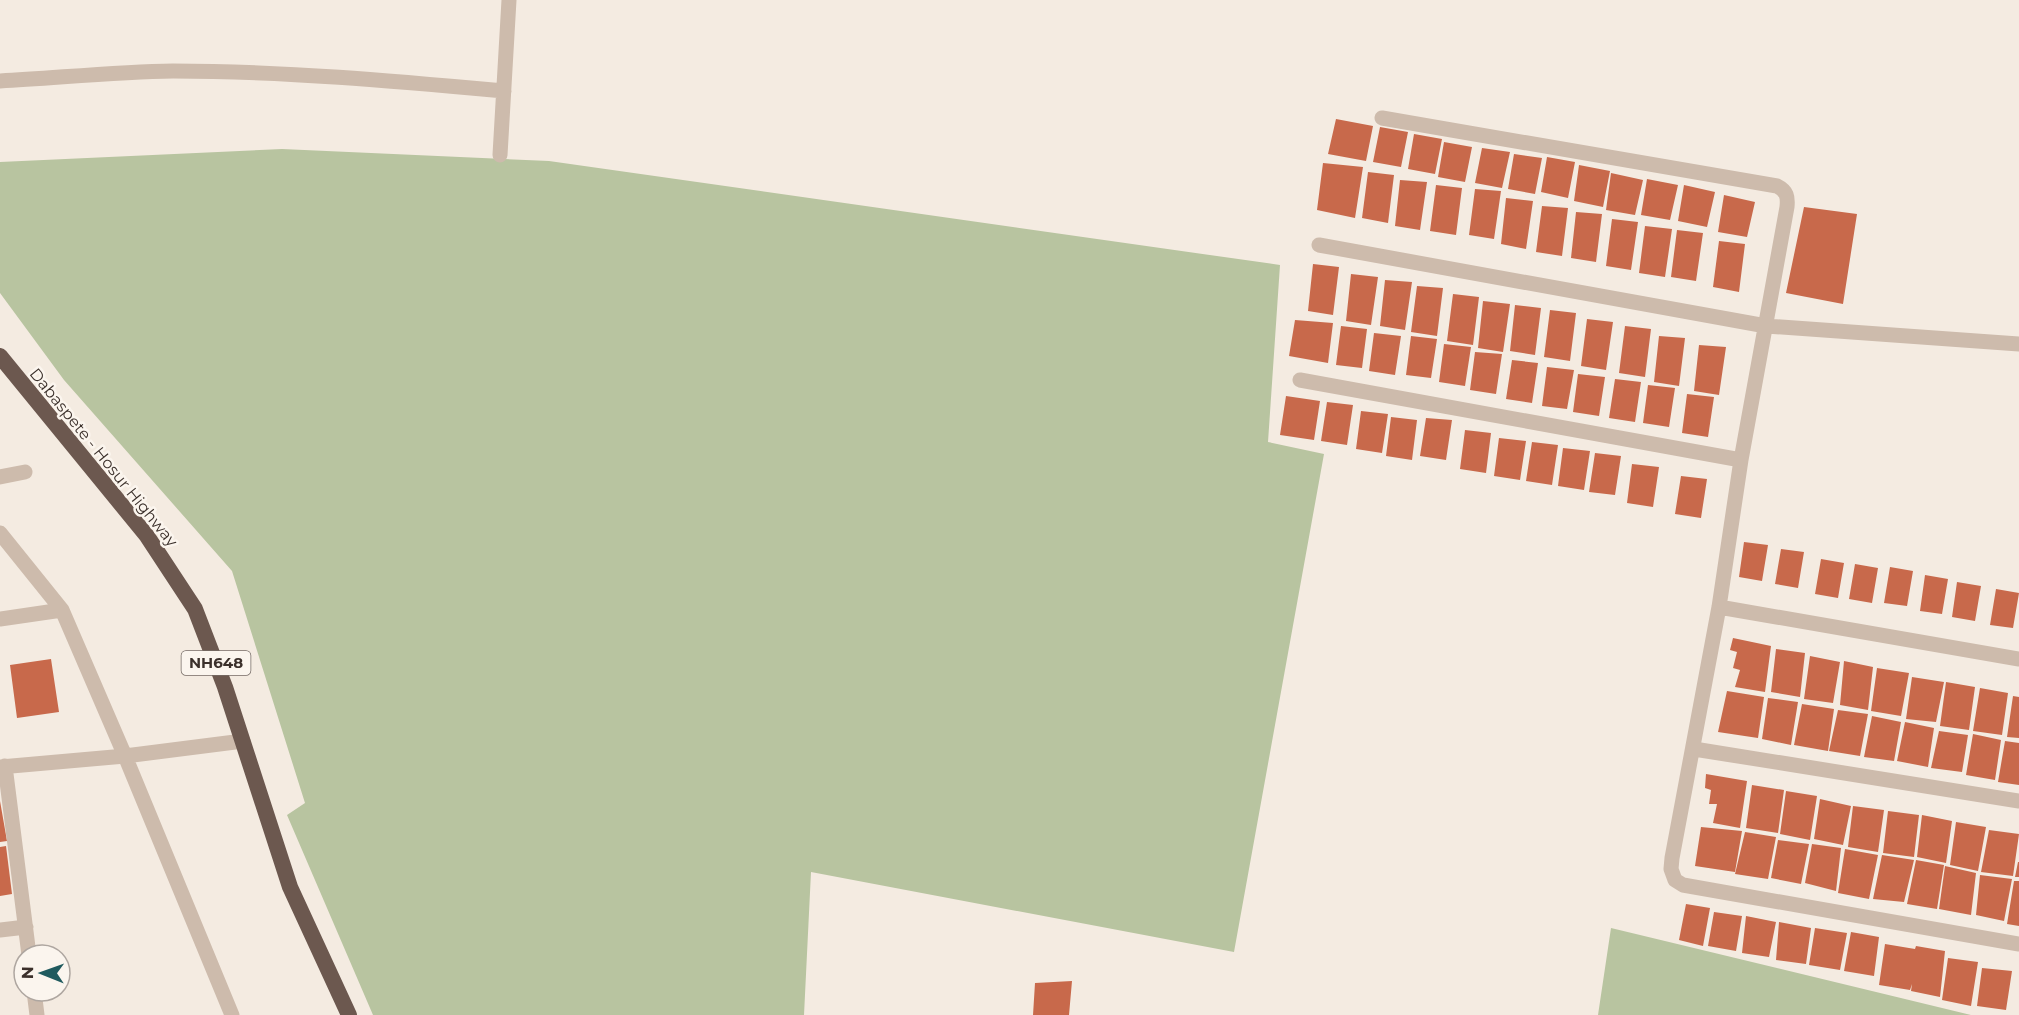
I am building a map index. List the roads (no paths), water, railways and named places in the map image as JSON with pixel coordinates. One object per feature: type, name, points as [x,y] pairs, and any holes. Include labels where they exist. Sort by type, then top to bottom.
[{"type":"highway","name":"Dabaspete - Hosur Highway","points":[[0,357],[147,536],[195,609],[243,741],[290,887],[349,1015]]},
{"type":"street","points":[[500,155],[509,0]]},
{"type":"street","points":[[0,81],[171,71],[351,77],[504,91]]},
{"type":"street","points":[[1382,118],[1777,186],[1784,190],[1788,197],[1787,207],[1741,460],[1719,607],[1671,869],[1675,880],[1683,885],[2019,944]]},
{"type":"street","points":[[1319,244],[1766,326],[2019,344]]},
{"type":"street","points":[[1300,380],[1741,460]]},
{"type":"street","points":[[0,477],[25,472]]},
{"type":"street","points":[[0,533],[62,610],[232,1015]]},
{"type":"street","points":[[1719,607],[2019,659]]},
{"type":"street","points":[[0,619],[62,610]]},
{"type":"street","points":[[28,943],[2,767],[125,756],[243,741]]},
{"type":"street","points":[[1694,749],[2019,801]]},
{"type":"street","points":[[0,930],[26,927]]}]
